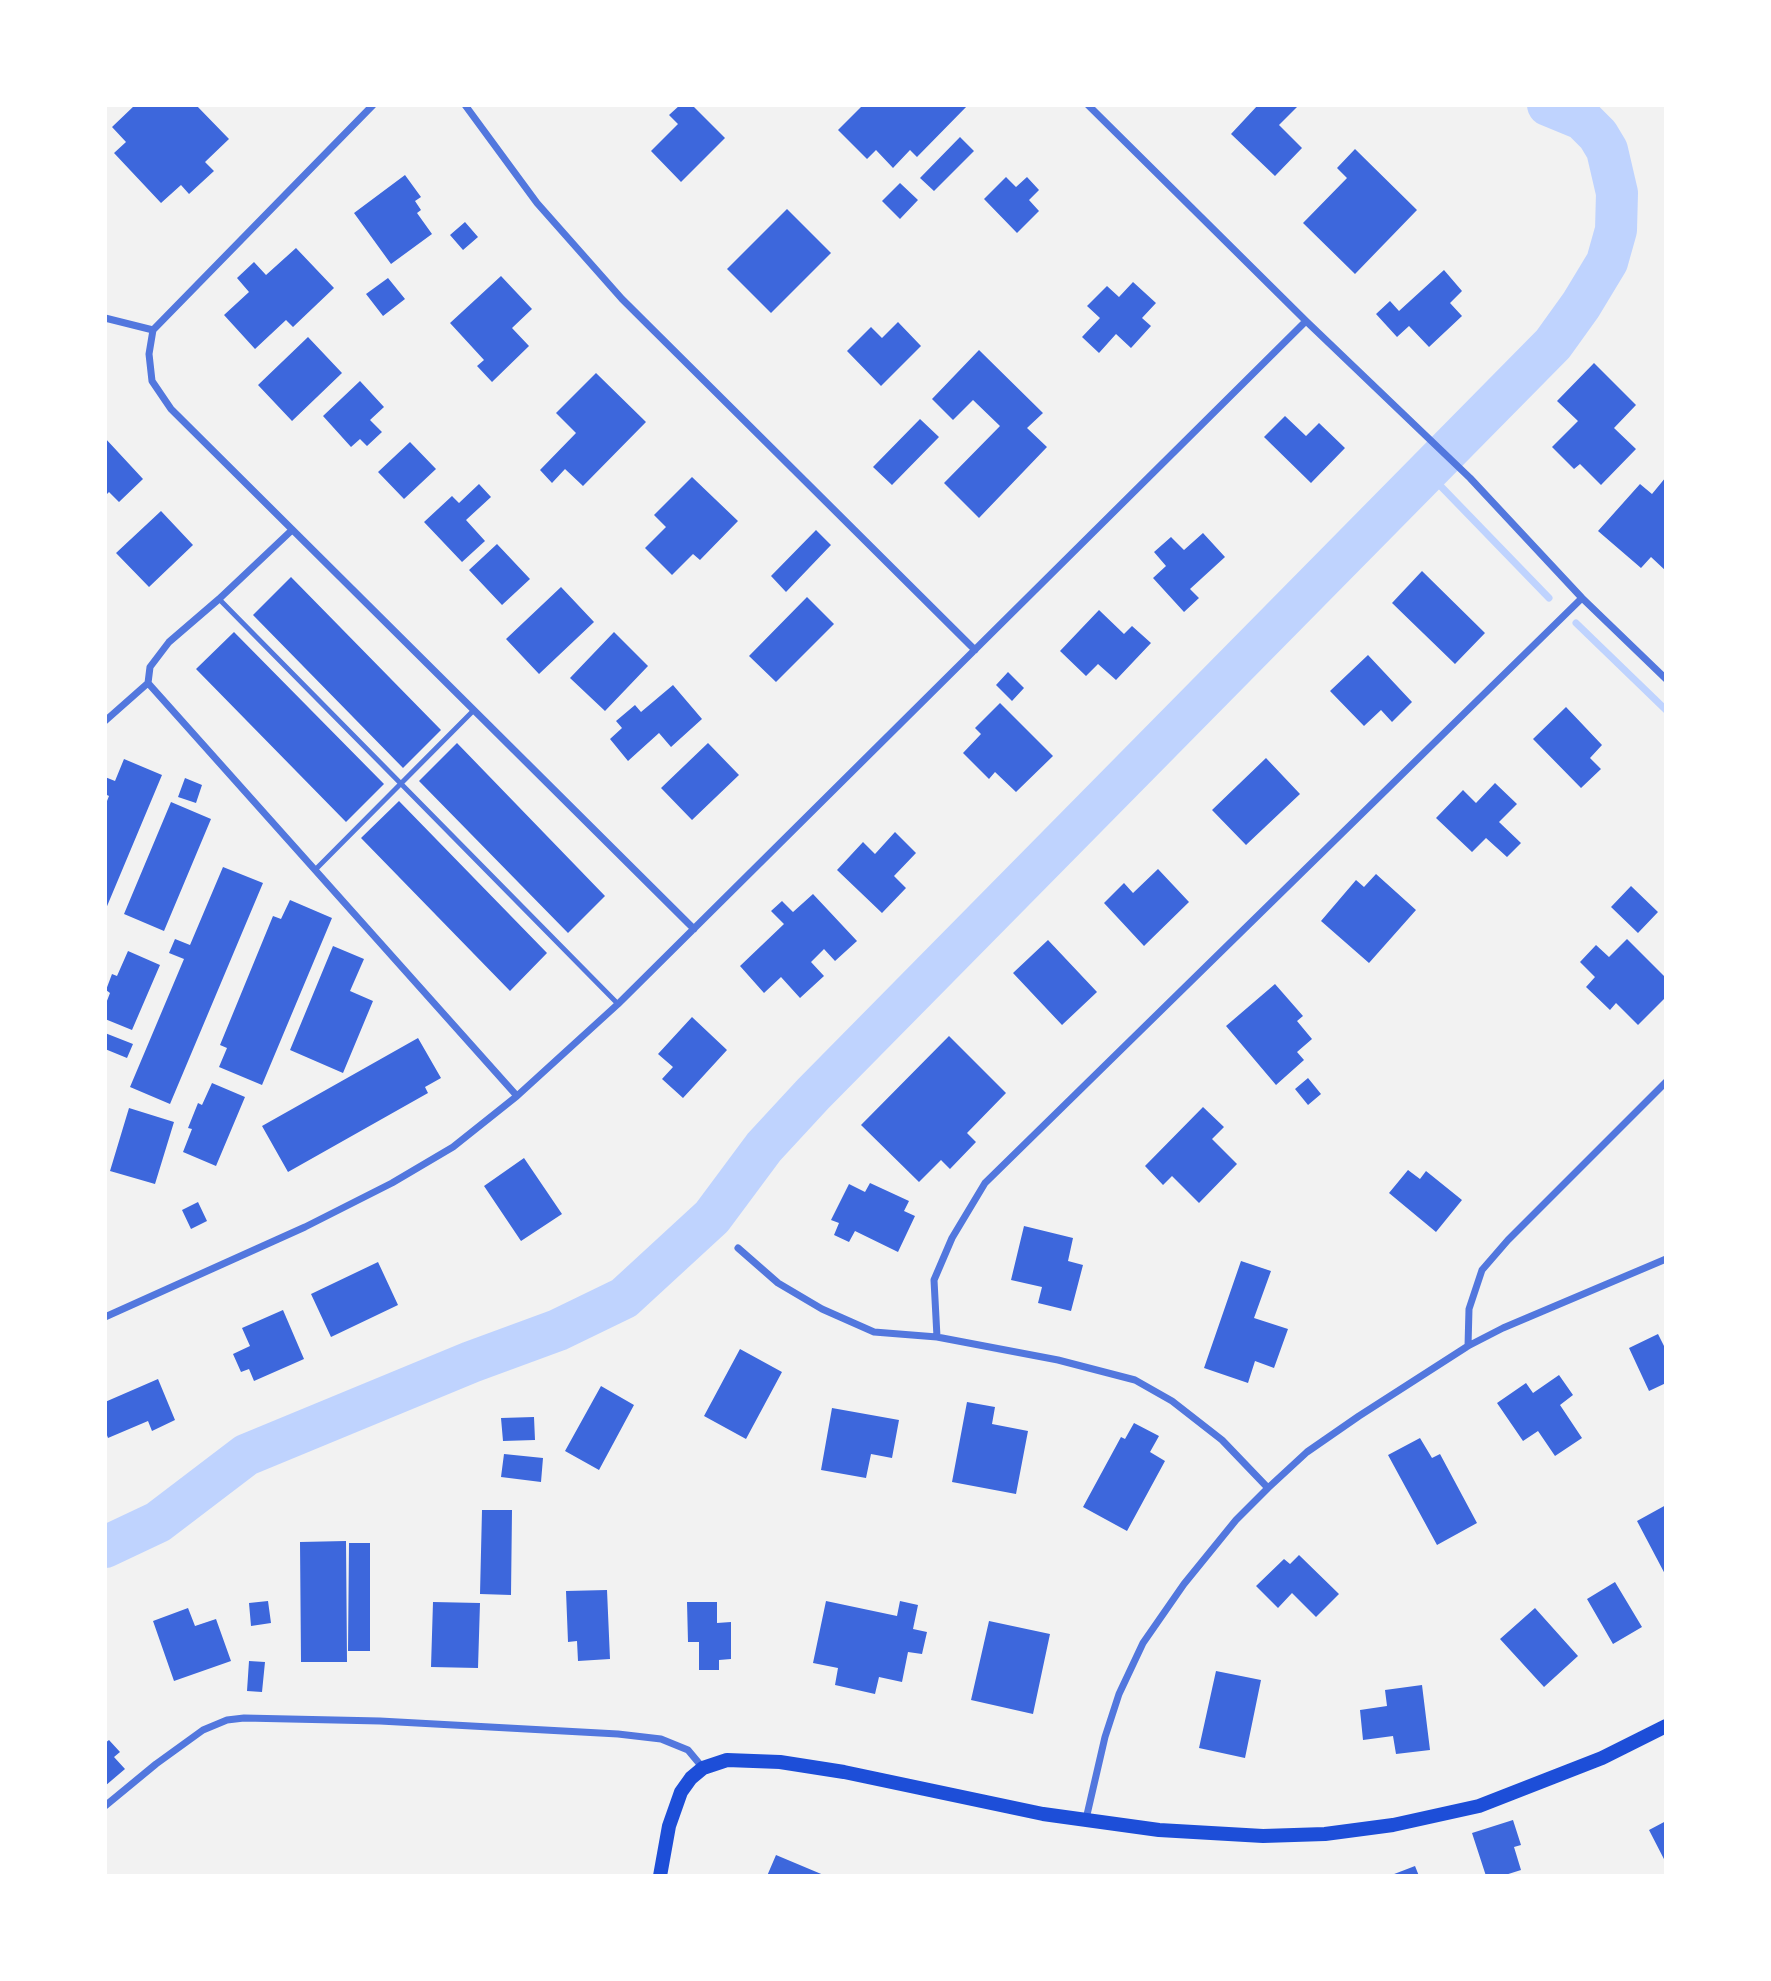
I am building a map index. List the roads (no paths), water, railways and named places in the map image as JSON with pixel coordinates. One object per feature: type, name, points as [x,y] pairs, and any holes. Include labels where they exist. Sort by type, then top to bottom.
[{"type":"main road","points":[[660,1876],[669,1826],[681,1793],[691,1778],[703,1768],[727,1760],[779,1762],[844,1772],[1042,1814],[1186,1833],[1325,1835],[1393,1825],[1479,1807],[1602,1758],[1666,1726]]},
{"type":"street","points":[[373,105],[153,330],[149,354],[152,381],[171,409],[694,929]]},
{"type":"street","points":[[465,105],[537,203],[622,299],[975,650]]},
{"type":"street","points":[[1088,105],[1306,321],[1470,478],[1582,598],[1666,679]]},
{"type":"street","points":[[105,318],[153,330]]},
{"type":"street","points":[[105,1317],[305,1227],[392,1183],[453,1147],[517,1096],[618,1004],[1306,321]]},
{"type":"street","points":[[105,721],[148,684],[150,667],[169,642],[219,600],[292,530]]},
{"type":"street","points":[[937,1337],[934,1280],[952,1238],[985,1184],[1582,598]]},
{"type":"street","points":[[148,684],[517,1096]]},
{"type":"street","points":[[1468,1346],[1469,1309],[1482,1270],[1508,1240],[1666,1082]]},
{"type":"street","points":[[738,1248],[778,1283],[822,1309],[874,1332],[937,1337],[1058,1360],[1135,1380],[1172,1401],[1222,1440],[1268,1488]]},
{"type":"street","points":[[1086,1819],[1105,1737],[1119,1695],[1143,1643],[1184,1584],[1236,1520],[1268,1488],[1307,1452],[1468,1346],[1503,1328],[1666,1259]]},
{"type":"street","points":[[105,1807],[156,1764],[214,1724],[227,1720],[269,1717],[605,1733],[661,1739],[688,1750],[703,1768]]},
{"type":"lane","points":[[219,600],[618,1004]]},
{"type":"lane","points":[[315,870],[474,710]]},
{"type":"waterway","points":[[105,1547],[158,1522],[246,1455],[471,1362],[558,1330],[624,1298],[712,1217],[764,1147],[813,1094],[1553,344],[1607,262],[1616,230],[1617,193],[1607,150],[1598,135],[1582,119],[1548,105]]},
{"type":"waterway","points":[[1427,472],[1549,598]]},
{"type":"waterway","points":[[1576,623],[1666,710]]}]
